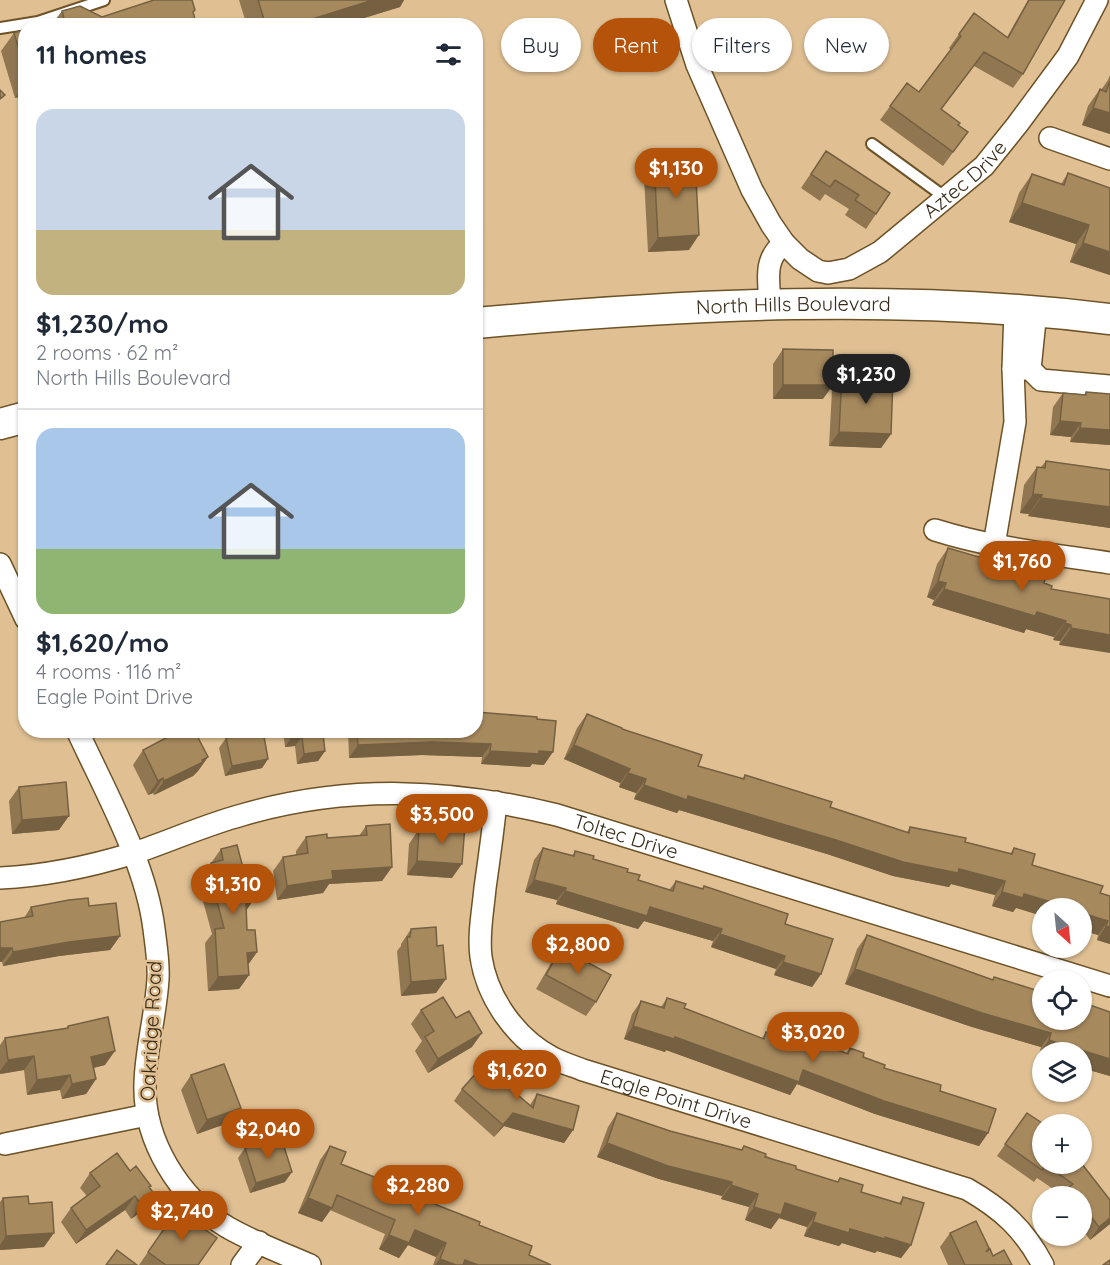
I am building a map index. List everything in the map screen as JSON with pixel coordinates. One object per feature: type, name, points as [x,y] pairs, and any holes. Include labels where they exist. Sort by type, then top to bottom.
[{"type":"street","name":"Aztec Drive","points":[[676,0],[697,65],[752,190],[784,243],[800,259],[818,271],[828,273],[849,269],[880,252],[984,166],[1068,56],[1097,0]]},
{"type":"street","points":[[1050,138],[1110,159]]},
{"type":"street","points":[[770,304],[771,257],[784,243]]},
{"type":"street","name":"North Hills Boulevard","points":[[483,323],[715,306],[889,303],[1026,310],[1110,319]]},
{"type":"street","points":[[994,545],[1015,422],[1026,310]]},
{"type":"street","points":[[1022,369],[1041,380],[1110,386]]},
{"type":"street","points":[[0,424],[18,419]]},
{"type":"street","points":[[935,530],[973,542],[1110,563]]},
{"type":"street","points":[[0,564],[11,595],[18,606]]},
{"type":"street","name":"Oakridge Road","points":[[81,738],[133,853],[154,927],[158,977],[145,1083],[147,1114],[152,1135],[178,1182],[193,1199],[227,1227],[310,1265]]},
{"type":"street","name":"Toltec Drive","points":[[0,878],[77,867],[133,853],[244,814],[285,804],[340,796],[417,793],[468,797],[557,815],[1110,986]]},
{"type":"street","name":"Eagle Point Drive","points":[[496,802],[480,934],[481,959],[488,983],[498,1004],[519,1032],[553,1058],[583,1070],[967,1189],[992,1203],[1010,1218],[1020,1228],[1043,1265]]},
{"type":"street","points":[[5,1144],[147,1114]]},
{"type":"street","points":[[242,1265],[259,1242]]},
{"type":"lane","points":[[50,18],[104,0]]},
{"type":"lane","points":[[0,28],[18,25]]},
{"type":"lane","points":[[873,144],[946,198]]},
{"type":"building","points":[[154,0],[192,0],[195,10],[193,12],[195,18],[64,18],[62,11],[80,6],[102,17]]},
{"type":"building","points":[[258,0],[373,0],[316,18],[264,18]]},
{"type":"building","points":[[1029,0],[1065,0],[1023,74],[984,52],[941,109],[968,132],[953,152],[890,106],[907,83],[919,92],[961,36],[959,34],[974,13],[1008,38]]},
{"type":"building","points":[[18,32],[18,46],[14,33]]},
{"type":"building","points":[[1110,81],[1110,113],[1093,108],[1100,89],[1106,92]]},
{"type":"building","points":[[826,151],[890,193],[876,214],[855,200],[859,195],[835,180],[830,187],[811,174]]},
{"type":"building","points":[[695,160],[699,235],[658,238],[654,163]]},
{"type":"building","points":[[1068,173],[1110,188],[1110,252],[1083,243],[1089,225],[1022,203],[1032,174],[1064,185]]},
{"type":"building","points":[[783,349],[833,350],[833,385],[783,385]]},
{"type":"building","points":[[842,376],[893,378],[891,434],[839,432]]},
{"type":"building","points":[[1086,392],[1110,394],[1110,430],[1080,428],[1081,423],[1060,421],[1063,393],[1086,395]]},
{"type":"building","points":[[1046,461],[1110,470],[1110,507],[1041,498],[1042,495],[1033,494],[1037,467],[1045,468]]},
{"type":"building","points":[[948,548],[1033,573],[1032,576],[1045,580],[1044,583],[1052,586],[1051,589],[1110,599],[1110,635],[1071,628],[1071,625],[1065,623],[1066,621],[1037,612],[1035,616],[944,589],[946,583],[938,581]]},
{"type":"building","points":[[483,713],[556,721],[553,752],[539,751],[539,754],[490,751],[491,744],[432,742],[358,745],[358,738],[483,738]]},
{"type":"building","points":[[587,714],[622,729],[702,755],[698,766],[744,779],[745,775],[832,802],[830,807],[909,833],[910,827],[966,838],[965,842],[1012,854],[1014,848],[1035,854],[1032,865],[1103,886],[1100,893],[1110,896],[1110,927],[1106,926],[1108,921],[1092,916],[1092,898],[1038,898],[1024,894],[1023,898],[1002,892],[1005,881],[959,869],[958,873],[903,862],[688,796],[687,800],[644,785],[646,779],[628,773],[630,769],[574,745]]},
{"type":"building","points":[[166,738],[198,738],[208,757],[202,760],[203,762],[164,781],[163,778],[158,781],[143,750]]},
{"type":"building","points":[[226,738],[264,738],[268,759],[232,766]]},
{"type":"building","points":[[302,738],[323,738],[325,751],[304,754]]},
{"type":"building","points":[[66,782],[69,816],[22,820],[19,787]]},
{"type":"building","points":[[390,824],[392,867],[332,871],[333,879],[287,886],[283,857],[308,853],[306,837],[327,834],[327,838],[367,835],[366,826]]},
{"type":"building","points":[[447,824],[465,825],[462,864],[417,861],[419,829],[446,831]]},
{"type":"building","points":[[237,845],[252,902],[246,904],[247,930],[255,930],[257,952],[247,953],[249,975],[218,977],[215,929],[224,928],[213,886],[216,886],[211,863],[223,860],[221,849]]},
{"type":"building","points":[[543,848],[574,856],[575,851],[594,856],[593,859],[628,869],[627,872],[640,875],[638,880],[673,891],[676,881],[703,889],[704,886],[788,914],[785,924],[833,939],[821,974],[783,962],[785,956],[720,934],[722,929],[650,907],[647,916],[565,891],[566,888],[534,880]]},
{"type":"building","points":[[88,898],[89,906],[116,903],[120,936],[13,952],[12,948],[0,948],[0,922],[33,916],[31,907]]},
{"type":"building","points":[[436,927],[437,946],[443,945],[446,979],[411,982],[407,937],[410,937],[411,929]]},
{"type":"building","points":[[867,935],[993,980],[994,977],[1032,989],[1032,1027],[982,1013],[855,969]]},
{"type":"building","points":[[561,948],[611,975],[596,1002],[546,975]]},
{"type":"building","points":[[443,997],[456,1018],[469,1011],[482,1033],[438,1059],[425,1037],[434,1031],[421,1010]]},
{"type":"building","points":[[667,998],[686,1004],[684,1008],[764,1039],[766,1032],[780,1037],[781,1034],[824,1049],[825,1045],[848,1054],[850,1048],[864,1053],[863,1057],[885,1065],[884,1068],[941,1085],[940,1091],[996,1109],[988,1133],[884,1101],[803,1070],[799,1082],[675,1037],[674,1039],[633,1026],[641,1001],[664,1008]]},
{"type":"building","points":[[1092,1006],[1110,1012],[1110,1059],[1092,1053],[1092,1042],[1055,1042],[1049,1040],[1051,1033],[1041,1030],[1092,1030]]},
{"type":"building","points":[[108,1017],[115,1051],[91,1057],[96,1079],[72,1084],[70,1075],[37,1080],[34,1056],[8,1060],[5,1038],[68,1028],[68,1026]]},
{"type":"building","points":[[486,1062],[499,1073],[497,1075],[505,1084],[533,1108],[537,1094],[579,1106],[573,1130],[513,1113],[503,1125],[462,1089]]},
{"type":"building","points":[[224,1064],[241,1108],[207,1120],[191,1075]]},
{"type":"building","points":[[617,1113],[670,1131],[742,1150],[744,1146],[766,1154],[765,1157],[796,1166],[796,1169],[838,1182],[840,1178],[863,1185],[861,1192],[901,1204],[903,1197],[924,1203],[911,1245],[850,1229],[849,1233],[813,1222],[816,1213],[785,1203],[781,1215],[754,1207],[758,1194],[731,1185],[732,1182],[668,1166],[607,1143]]},
{"type":"building","points":[[1027,1113],[1032,1116],[1032,1163],[1005,1144]]},
{"type":"building","points":[[281,1137],[292,1172],[256,1183],[245,1148]]},
{"type":"building","points":[[330,1146],[346,1152],[341,1164],[382,1180],[384,1175],[430,1195],[427,1201],[532,1246],[529,1255],[551,1265],[478,1265],[465,1260],[463,1265],[456,1265],[440,1259],[446,1243],[415,1230],[409,1243],[389,1235],[395,1220],[337,1195],[332,1208],[308,1198]]},
{"type":"building","points":[[117,1153],[130,1171],[136,1166],[155,1195],[141,1205],[135,1196],[86,1230],[71,1208],[100,1186],[90,1173]]},
{"type":"building","points":[[1059,1174],[1090,1174],[1110,1200],[1110,1218],[1099,1227],[1092,1218],[1092,1186],[1071,1186],[1073,1184]]},
{"type":"building","points":[[28,1196],[29,1204],[52,1202],[54,1233],[6,1236],[3,1198]]},
{"type":"building","points":[[177,1210],[217,1238],[198,1265],[166,1265],[148,1252]]},
{"type":"building","points":[[976,1221],[989,1248],[986,1252],[990,1249],[993,1256],[1004,1250],[1012,1265],[965,1265],[950,1233]]},
{"type":"building","points":[[117,1250],[137,1265],[106,1265]]}]
